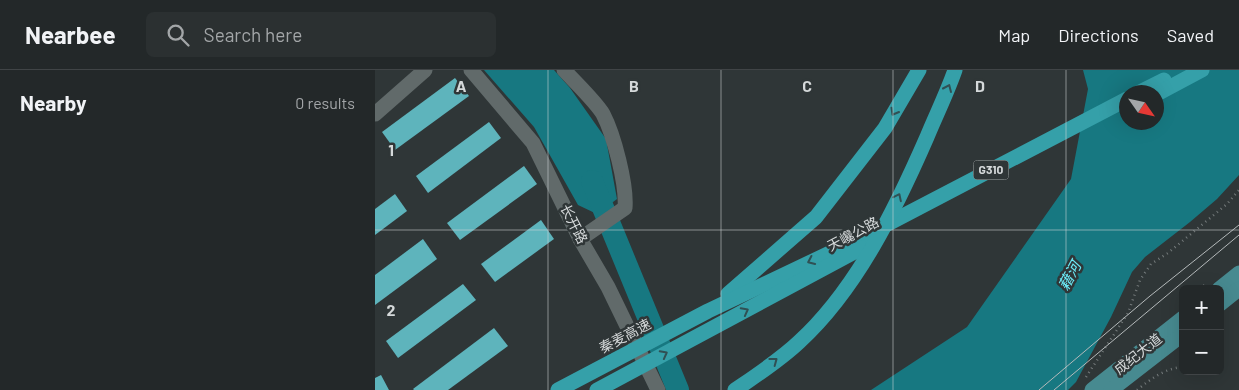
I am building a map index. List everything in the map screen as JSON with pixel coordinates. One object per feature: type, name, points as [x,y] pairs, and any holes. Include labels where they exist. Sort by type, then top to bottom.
[{"type":"highway","points":[[703,314],[743,282],[816,217],[885,128],[919,70]]},
{"type":"highway","points":[[735,390],[799,342],[837,299],[858,270],[887,220],[915,165],[955,70]]},
{"type":"highway","points":[[1154,85],[1183,70]]},
{"type":"highway","points":[[1164,90],[1202,70]]},
{"type":"highway","name":"天巉公路","points":[[703,314],[855,241],[1119,103]]},
{"type":"highway","name":"天巉公路","points":[[597,390],[851,254],[1119,114]]},
{"type":"highway","name":"秦麦高速","points":[[559,390],[703,314]]},
{"type":"main road","points":[[1224,285],[1239,273]]},
{"type":"main road","points":[[1224,301],[1239,289]]},
{"type":"main road","name":"成纪大道","points":[[1111,390],[1179,322]]},
{"type":"main road","name":"成纪大道","points":[[1088,385],[1179,336]]},
{"type":"street","points":[[375,114],[425,70]]},
{"type":"street","name":"长开路","points":[[471,70],[533,143],[580,239],[608,287],[658,390]]},
{"type":"street","points":[[564,70],[602,112],[613,138],[626,197],[625,208],[580,239]]},
{"type":"path","points":[[1088,385],[1128,313],[1140,280],[1151,264],[1168,253],[1227,204],[1239,190]]},
{"type":"path","points":[[1137,390],[1156,375],[1179,368]]},
{"type":"water","points":[[484,70],[554,70],[570,88],[606,139],[617,199],[597,214],[578,205],[534,127]]},
{"type":"water","name":"藉河","points":[[1083,70],[1239,70],[1239,175],[1217,199],[1145,257],[1132,272],[1111,317],[1076,382],[1068,390],[871,390],[967,327],[1071,179],[1088,89]]},
{"type":"building","points":[[455,78],[469,96],[395,150],[382,132]]},
{"type":"building","points":[[489,122],[501,138],[428,193],[416,176]]},
{"type":"building","points":[[524,166],[537,184],[460,240],[447,223]]},
{"type":"building","points":[[395,194],[407,211],[375,235],[375,209]]},
{"type":"building","points":[[541,220],[554,239],[495,282],[481,264]]},
{"type":"building","points":[[423,239],[437,259],[375,305],[375,275]]},
{"type":"building","points":[[463,284],[476,300],[398,358],[386,341]]},
{"type":"building","points":[[494,328],[508,346],[448,390],[413,389]]},
{"type":"building","points":[[381,375],[389,390],[375,390],[375,378]]},
{"type":"waterway","points":[[592,181],[678,390]]},
{"type":"tram line","points":[[1039,390],[1150,296],[1239,225]]},
{"type":"tram line","points":[[1054,390],[1239,235]]}]
